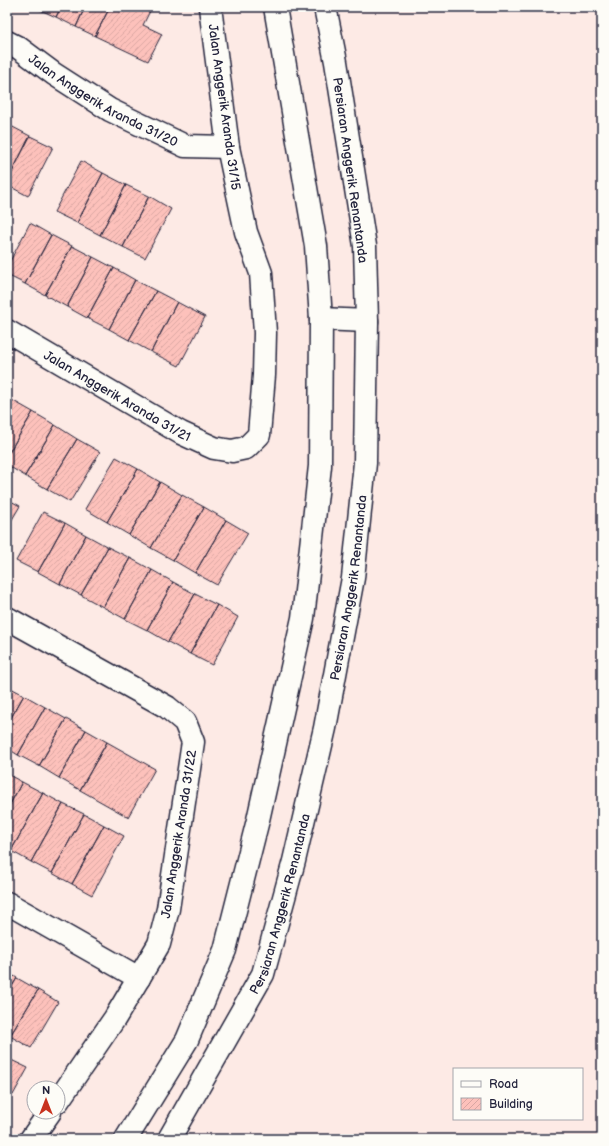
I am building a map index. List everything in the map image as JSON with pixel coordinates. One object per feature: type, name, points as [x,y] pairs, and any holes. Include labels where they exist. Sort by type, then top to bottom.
[{"type":"main road","name":"Jalan Anggerik Aranda 31/15","points":[[210,7],[228,147],[246,232],[260,273],[265,333],[264,375],[259,435],[246,448],[232,451]]},
{"type":"main road","points":[[126,1139],[187,1040],[225,950],[258,820],[303,618],[320,466],[321,319],[316,246],[275,7]]},
{"type":"main road","name":"Persiaran Anggerik Renantanda","points":[[169,1139],[263,974],[294,861],[325,728],[353,578],[365,463],[367,321],[365,246],[336,62],[325,7]]},
{"type":"main road","name":"Jalan Anggerik Aranda 31/20","points":[[7,42],[19,48],[54,74],[110,110],[186,146],[228,147]]},
{"type":"main road","points":[[321,319],[367,321]]},
{"type":"main road","name":"Jalan Anggerik Aranda 31/21","points":[[7,330],[180,433],[214,448],[232,451]]},
{"type":"main road","name":"Jalan Anggerik Aranda 31/22","points":[[7,618],[167,707],[185,722],[193,742],[168,909],[159,944],[115,1018],[66,1088]]},
{"type":"main road","points":[[7,903],[139,978]]},
{"type":"main road","points":[[31,1139],[44,1120]]},
{"type":"building","points":[[61,7],[56,17],[36,8]]},
{"type":"building","points":[[61,7],[85,7],[76,27],[56,17]]},
{"type":"building","points":[[85,7],[110,7],[95,36],[76,27]]},
{"type":"building","points":[[110,7],[152,7],[143,25],[162,34],[148,61],[95,36]]},
{"type":"building","points":[[7,124],[30,136],[7,182]]},
{"type":"building","points":[[30,136],[53,147],[28,196],[7,185],[7,182]]},
{"type":"building","points":[[81,161],[103,173],[77,223],[54,212]]},
{"type":"building","points":[[103,173],[126,185],[100,235],[77,223]]},
{"type":"building","points":[[126,185],[149,196],[123,247],[100,235]]},
{"type":"building","points":[[149,196],[171,209],[145,258],[123,247]]},
{"type":"building","points":[[30,223],[51,235],[25,284],[7,275],[7,267]]},
{"type":"building","points":[[51,235],[72,246],[45,295],[25,284]]},
{"type":"building","points":[[72,246],[93,257],[67,307],[45,295]]},
{"type":"building","points":[[93,257],[114,268],[87,318],[67,307]]},
{"type":"building","points":[[114,268],[135,280],[109,329],[87,318]]},
{"type":"building","points":[[135,280],[156,291],[129,340],[109,329]]},
{"type":"building","points":[[156,291],[177,302],[151,352],[129,340]]},
{"type":"building","points":[[177,302],[205,317],[179,366],[151,352]]},
{"type":"building","points":[[10,399],[33,412],[7,456],[7,405]]},
{"type":"building","points":[[33,412],[55,425],[25,476],[7,465],[7,456]]},
{"type":"building","points":[[55,425],[77,439],[47,489],[25,476]]},
{"type":"building","points":[[77,439],[100,452],[70,502],[47,489]]},
{"type":"building","points":[[116,457],[138,469],[107,522],[85,509]]},
{"type":"building","points":[[138,469],[160,482],[129,535],[107,522]]},
{"type":"building","points":[[160,482],[182,495],[151,548],[129,535]]},
{"type":"building","points":[[182,495],[204,507],[173,560],[151,548]]},
{"type":"building","points":[[7,499],[20,506],[7,528]]},
{"type":"building","points":[[204,507],[226,520],[195,573],[173,560]]},
{"type":"building","points":[[43,512],[65,523],[38,572],[16,561]]},
{"type":"building","points":[[226,520],[248,533],[217,585],[195,573]]},
{"type":"building","points":[[65,523],[86,535],[60,584],[38,572]]},
{"type":"building","points":[[86,535],[108,547],[81,595],[60,584]]},
{"type":"building","points":[[108,547],[130,558],[103,607],[81,595]]},
{"type":"building","points":[[130,558],[152,570],[125,619],[103,607]]},
{"type":"building","points":[[152,570],[173,582],[147,630],[125,619]]},
{"type":"building","points":[[173,582],[195,594],[168,642],[147,630]]},
{"type":"building","points":[[195,594],[217,605],[190,654],[168,642]]},
{"type":"building","points":[[217,605],[238,617],[212,665],[190,654]]},
{"type":"building","points":[[7,686],[24,695],[7,725]]},
{"type":"building","points":[[24,695],[45,707],[18,755],[7,748],[7,725]]},
{"type":"building","points":[[45,707],[66,719],[39,766],[18,755]]},
{"type":"building","points":[[66,719],[86,730],[59,778],[39,766]]},
{"type":"building","points":[[86,730],[107,742],[80,790],[59,778]]},
{"type":"building","points":[[107,742],[155,769],[128,817],[80,790]]},
{"type":"building","points":[[7,774],[22,782],[7,810]]},
{"type":"building","points":[[22,782],[43,793],[11,851],[7,849],[7,810]]},
{"type":"building","points":[[43,793],[63,804],[31,862],[11,851]]},
{"type":"building","points":[[63,804],[84,814],[52,873],[31,862]]},
{"type":"building","points":[[84,814],[104,825],[72,884],[52,873]]},
{"type":"building","points":[[104,825],[124,836],[92,895],[72,884]]},
{"type":"building","points":[[7,972],[17,978],[7,995]]},
{"type":"building","points":[[17,978],[38,990],[10,1036],[7,1034],[7,995]]},
{"type":"building","points":[[38,990],[58,1002],[31,1048],[10,1036]]},
{"type":"building","points":[[7,1058],[28,1068],[13,1095],[7,1092]]}]
